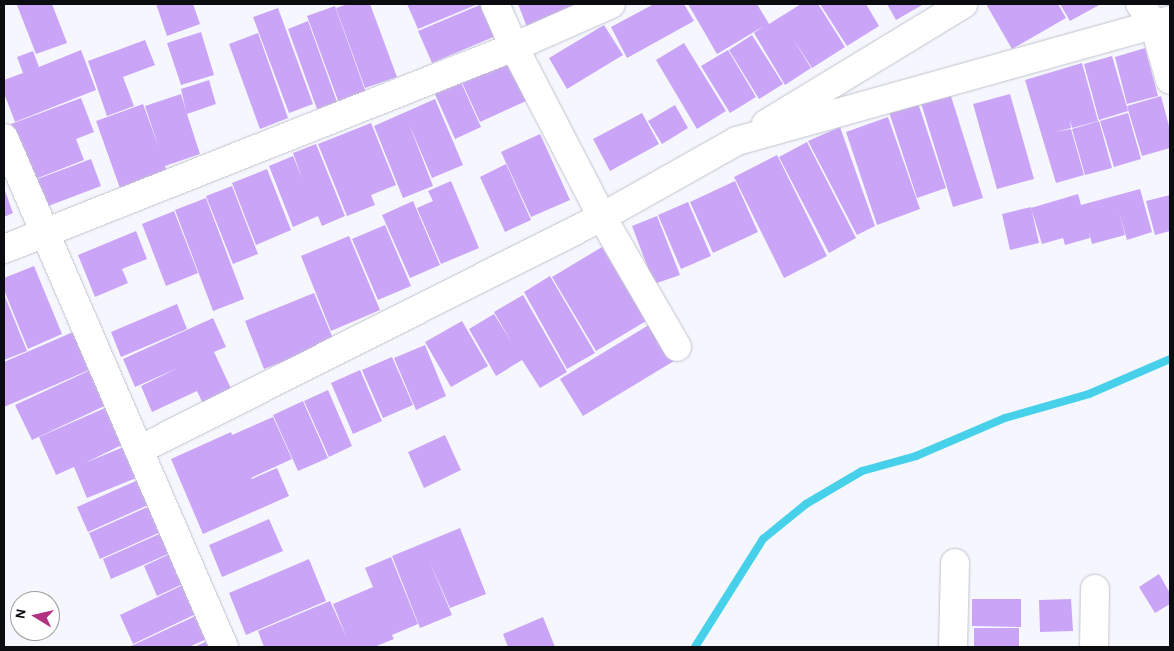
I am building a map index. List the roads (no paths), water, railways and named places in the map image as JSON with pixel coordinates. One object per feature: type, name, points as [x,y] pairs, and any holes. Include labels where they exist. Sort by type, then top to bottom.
[{"type":"street","points":[[495,4],[514,46],[602,217],[676,347]]},
{"type":"street","points":[[4,248],[45,234],[514,46],[611,4]]},
{"type":"street","points":[[139,450],[602,217],[738,141],[963,4]]},
{"type":"street","points":[[738,141],[1155,16],[1170,80]]},
{"type":"street","points":[[4,138],[224,647]]},
{"type":"street","points":[[953,647],[955,563]]},
{"type":"street","points":[[1094,647],[1095,589]]},
{"type":"waterway","points":[[695,647],[763,539],[806,504],[862,471],[916,456],[1005,418],[1089,394],[1170,359]]}]
